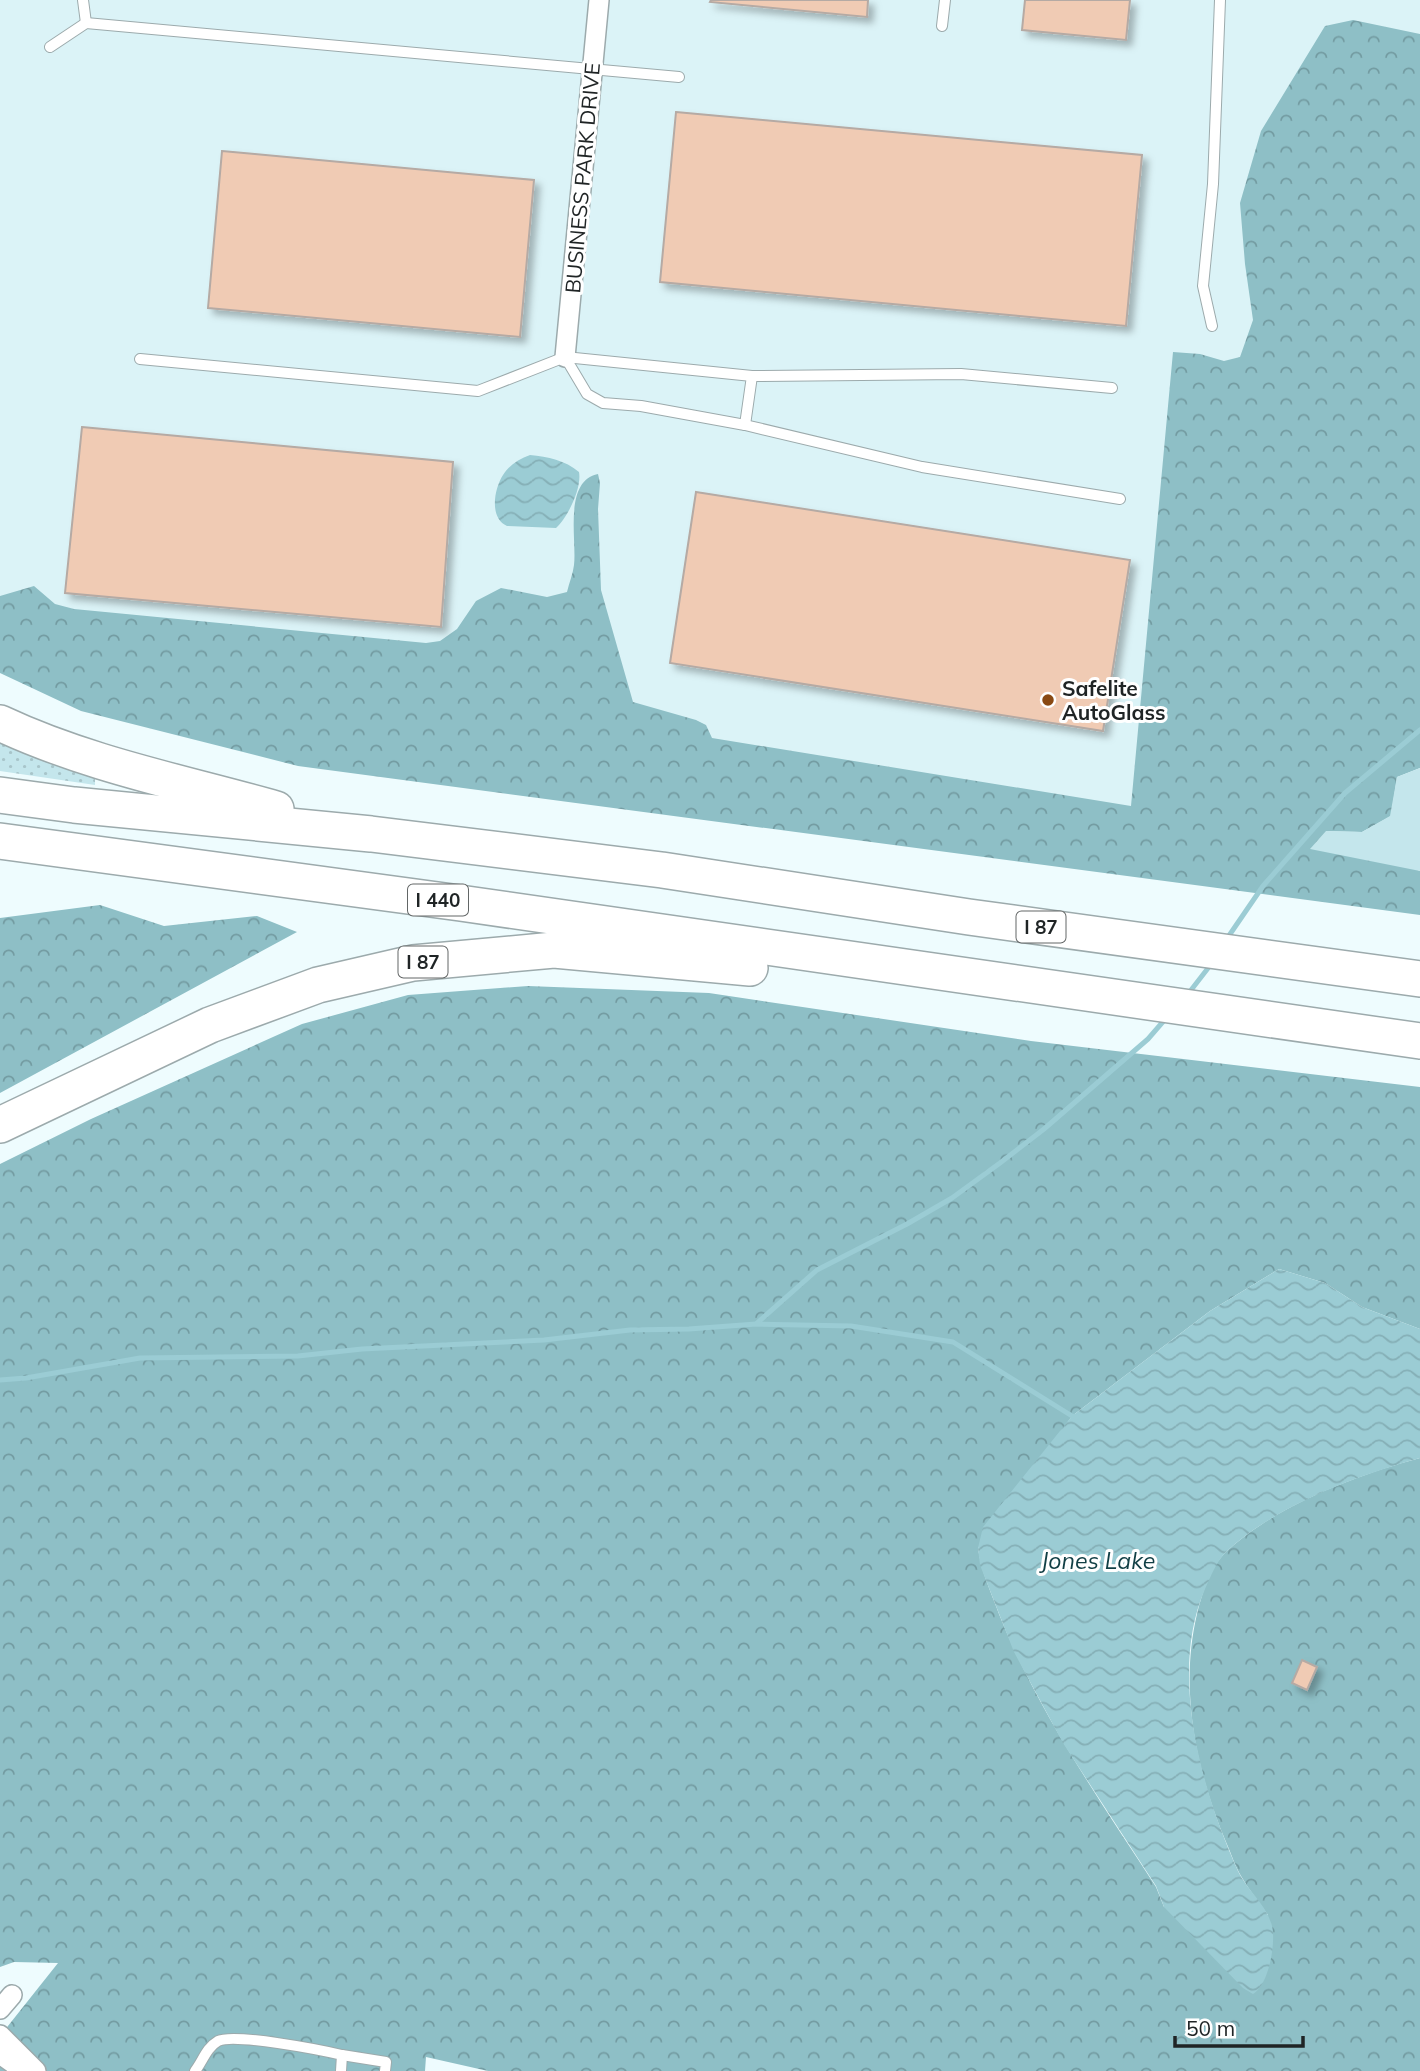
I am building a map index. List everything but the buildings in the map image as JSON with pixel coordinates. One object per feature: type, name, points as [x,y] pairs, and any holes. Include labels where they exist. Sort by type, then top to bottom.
[{"type":"highway","name":"I 87","points":[[0,723],[110,763],[371,834],[662,870],[969,917],[1420,979]]},
{"type":"highway","points":[[0,794],[74,805],[371,834]]},
{"type":"highway","name":"I 440","points":[[0,841],[446,901],[876,964]]},
{"type":"highway","name":"I 87","points":[[0,1125],[210,1025],[318,985],[413,963],[554,950],[798,972],[876,964],[1420,1041]]},
{"type":"street","name":"BUSINESS PARK DRIVE","points":[[565,357],[599,0]]},
{"type":"street","points":[[0,2035],[36,2071]]},
{"type":"street","points":[[0,2054],[14,2064],[18,2071]]},
{"type":"lane","points":[[82,0],[86,23]]},
{"type":"lane","points":[[942,26],[945,0]]},
{"type":"lane","points":[[1212,326],[1203,286],[1213,184],[1220,0]]},
{"type":"lane","points":[[50,47],[86,23],[678,77]]},
{"type":"lane","points":[[565,357],[587,394],[603,403],[641,406],[745,425],[922,467],[1120,499]]},
{"type":"lane","points":[[140,359],[478,391],[565,357],[752,376],[961,374],[1112,387]]},
{"type":"lane","points":[[745,425],[752,376]]},
{"type":"lane","points":[[195,2071],[207,2050],[219,2041],[235,2037],[386,2062],[385,2071]]},
{"type":"lane","points":[[341,2071],[342,2055]]},
{"type":"shaded area","points":[[0,0],[1420,0],[1420,768],[1397,777],[1391,816],[1310,849],[0,625]]},
{"type":"shaded area","points":[[0,739],[38,758],[95,778],[95,785],[0,771]]},
{"type":"shaded area","points":[[1420,768],[1420,871],[1310,849],[1326,831],[1362,832],[1390,816],[1397,777]]},
{"type":"green space","points":[[1353,20],[1420,34],[1420,768],[1397,777],[1391,816],[1362,832],[1326,831],[1420,871],[1420,915],[298,766],[81,711],[0,673],[0,596],[34,586],[55,604],[74,609],[426,643],[440,641],[457,629],[476,601],[501,588],[547,597],[567,592],[574,565],[576,500],[587,479],[598,474],[601,590],[633,702],[696,720],[706,725],[712,738],[1131,806],[1173,352],[1200,354],[1224,361],[1240,357],[1253,320],[1240,203],[1261,131],[1325,26]]},
{"type":"green space","points":[[100,905],[164,926],[257,916],[297,932],[0,1093],[0,918]]},
{"type":"green space","points":[[528,986],[709,993],[1031,1041],[1420,1087],[1420,1329],[1362,1307],[1325,1283],[1279,1269],[1210,1311],[1072,1416],[978,1548],[999,1614],[1032,1686],[1071,1754],[1156,1887],[1164,1907],[1268,1915],[1235,1864],[1215,1815],[1199,1759],[1190,1701],[1190,1672],[1192,1643],[1204,1590],[1220,1558],[1268,1520],[1343,1483],[1420,1458],[1420,2071],[488,2071],[426,2057],[425,2071],[0,2071],[0,2036],[58,1963],[14,1962],[0,1967],[0,1164],[91,1119],[302,1024],[408,995]]},
{"type":"water","points":[[530,455],[556,460],[579,472],[573,502],[556,528],[507,526],[501,522],[495,510],[496,495],[505,471],[518,460]]},
{"type":"water","name":"Jones Lake","points":[[1279,1269],[1325,1283],[1362,1307],[1420,1329],[1420,1458],[1317,1494],[1246,1535],[1226,1552],[1217,1565],[1205,1589],[1194,1622],[1189,1658],[1190,1694],[1202,1769],[1212,1805],[1238,1871],[1266,1911],[1272,1926],[1270,1963],[1263,1982],[1253,1994],[1243,1988],[1164,1907],[1156,1886],[1063,1743],[1014,1652],[980,1565],[978,1548],[983,1527],[1072,1416],[1210,1311]]},
{"type":"waterway","points":[[1226,940],[1263,886],[1345,793],[1420,730]]},
{"type":"waterway","points":[[1188,994],[1212,963]]},
{"type":"waterway","points":[[757,1323],[817,1270],[952,1198],[1000,1163],[1044,1129],[1148,1039],[1167,1017]]},
{"type":"waterway","points":[[0,1380],[140,1358],[298,1356],[362,1349],[544,1340],[630,1330],[756,1324],[851,1326],[953,1342],[1077,1417]]},
{"type":"place","name":"Safelite AutoGlass","points":[[1048,700]]}]
